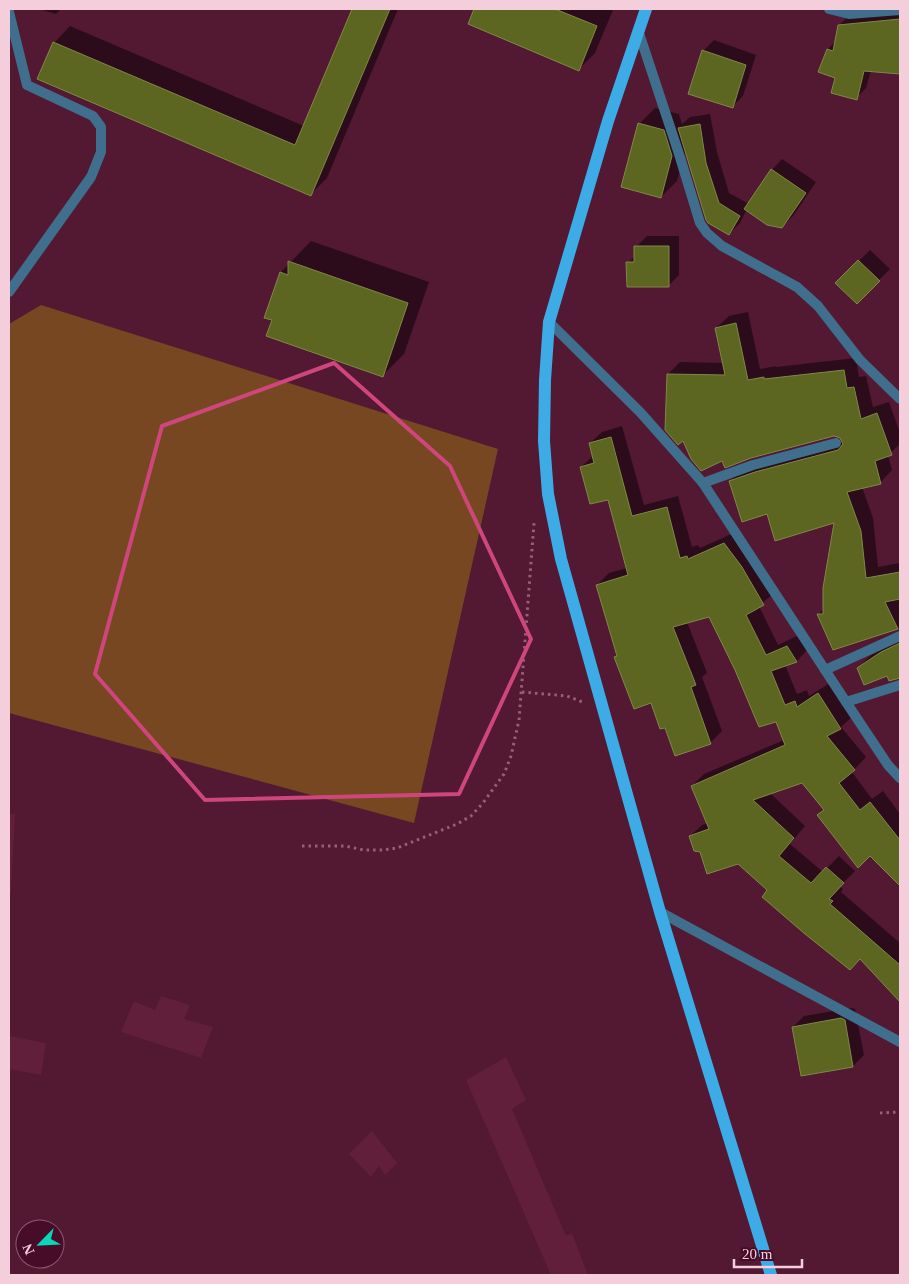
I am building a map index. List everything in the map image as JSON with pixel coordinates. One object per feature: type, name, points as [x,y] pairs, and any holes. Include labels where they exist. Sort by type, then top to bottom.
[{"type":"main road","points":[[646,9],[608,121],[549,322],[545,380],[544,441],[548,494],[561,559],[660,912],[771,1275]]},
{"type":"street","points":[[829,9],[849,14],[900,10]]},
{"type":"street","points":[[9,12],[28,85],[92,116],[101,126],[101,152],[91,177],[9,292]]},
{"type":"street","points":[[638,33],[700,223],[706,233],[722,246],[797,287],[818,306],[860,360],[900,399]]},
{"type":"street","points":[[549,322],[640,412],[703,483],[888,765],[900,778]]},
{"type":"street","points":[[703,483],[753,465],[836,443]]},
{"type":"street","points":[[825,670],[900,636]]},
{"type":"street","points":[[846,702],[900,684]]},
{"type":"street","points":[[660,912],[900,1042]]},
{"type":"path","points":[[302,846],[338,846],[364,850],[397,848],[457,824],[471,816],[483,804],[504,774],[511,756],[520,720],[535,517]]},
{"type":"path","points":[[522,692],[567,696],[581,703],[603,707]]},
{"type":"path","points":[[880,1113],[900,1112]]},
{"type":"highlighted area","points":[[334,363],[450,466],[531,639],[459,794],[205,800],[95,674],[162,426]]},
{"type":"shaded area","points":[[41,305],[498,449],[414,823],[9,713],[9,324]]},
{"type":"shaded area","points":[[9,814],[15,814],[11,893],[9,893]]},
{"type":"shaded area","points":[[161,996],[190,1005],[184,1019],[213,1027],[201,1058],[121,1032],[134,1001],[155,1010]]},
{"type":"shaded area","points":[[9,1036],[46,1043],[41,1075],[9,1069]]},
{"type":"shaded area","points":[[506,1057],[526,1100],[512,1109],[566,1236],[572,1233],[588,1275],[551,1275],[466,1080]]},
{"type":"shaded area","points":[[372,1131],[397,1163],[385,1175],[379,1166],[371,1177],[349,1154]]},
{"type":"building","points":[[352,9],[390,9],[311,196],[37,79],[53,42],[295,145]]},
{"type":"building","points":[[474,9],[555,9],[597,26],[579,71],[468,24]]},
{"type":"building","points":[[900,19],[900,74],[864,71],[857,100],[831,93],[835,78],[818,72],[827,49],[833,51],[838,25]]},
{"type":"building","points":[[702,50],[746,65],[733,108],[688,94]]},
{"type":"building","points":[[638,123],[664,130],[672,156],[661,198],[621,187]]},
{"type":"building","points":[[700,124],[706,163],[719,203],[740,216],[729,235],[706,220],[678,128]]},
{"type":"building","points":[[771,169],[806,193],[782,228],[767,225],[744,209]]},
{"type":"building","points":[[634,246],[669,246],[669,287],[627,287],[626,262],[634,262]]},
{"type":"building","points":[[858,260],[880,281],[857,304],[835,283]]},
{"type":"building","points":[[288,261],[408,303],[383,377],[266,336],[272,320],[264,318],[280,272],[288,275]]},
{"type":"building","points":[[736,323],[748,380],[844,370],[847,388],[854,387],[861,419],[877,413],[892,455],[875,461],[881,484],[847,492],[861,531],[866,578],[900,572],[900,599],[885,602],[898,629],[833,650],[817,614],[823,614],[823,588],[834,523],[775,541],[767,514],[742,522],[729,481],[755,472],[838,450],[843,444],[840,438],[834,436],[751,458],[725,468],[722,461],[701,471],[691,459],[683,441],[678,445],[665,430],[667,374],[725,375],[715,328]]},
{"type":"building","points":[[611,437],[632,516],[667,507],[680,558],[687,556],[688,559],[724,543],[742,567],[764,605],[746,615],[766,655],[787,646],[797,662],[771,671],[785,705],[795,701],[797,707],[818,693],[841,729],[827,736],[855,770],[839,783],[860,810],[870,802],[900,840],[900,886],[870,856],[858,868],[817,815],[824,810],[802,783],[753,800],[794,838],[779,856],[811,883],[826,867],[844,883],[829,899],[833,901],[830,904],[900,965],[900,1002],[860,959],[850,970],[805,934],[762,897],[767,890],[738,864],[707,874],[700,852],[694,851],[689,836],[709,829],[691,786],[785,745],[776,722],[759,727],[735,670],[709,617],[673,627],[696,685],[691,687],[711,744],[675,756],[665,728],[660,729],[651,703],[634,709],[614,657],[617,656],[596,585],[628,575],[608,500],[590,504],[580,467],[594,463],[589,443]]},
{"type":"building","points":[[900,643],[900,678],[889,681],[887,676],[864,685],[857,668],[881,652]]},
{"type":"building","points":[[841,1018],[845,1020],[853,1067],[801,1076],[792,1027]]}]
